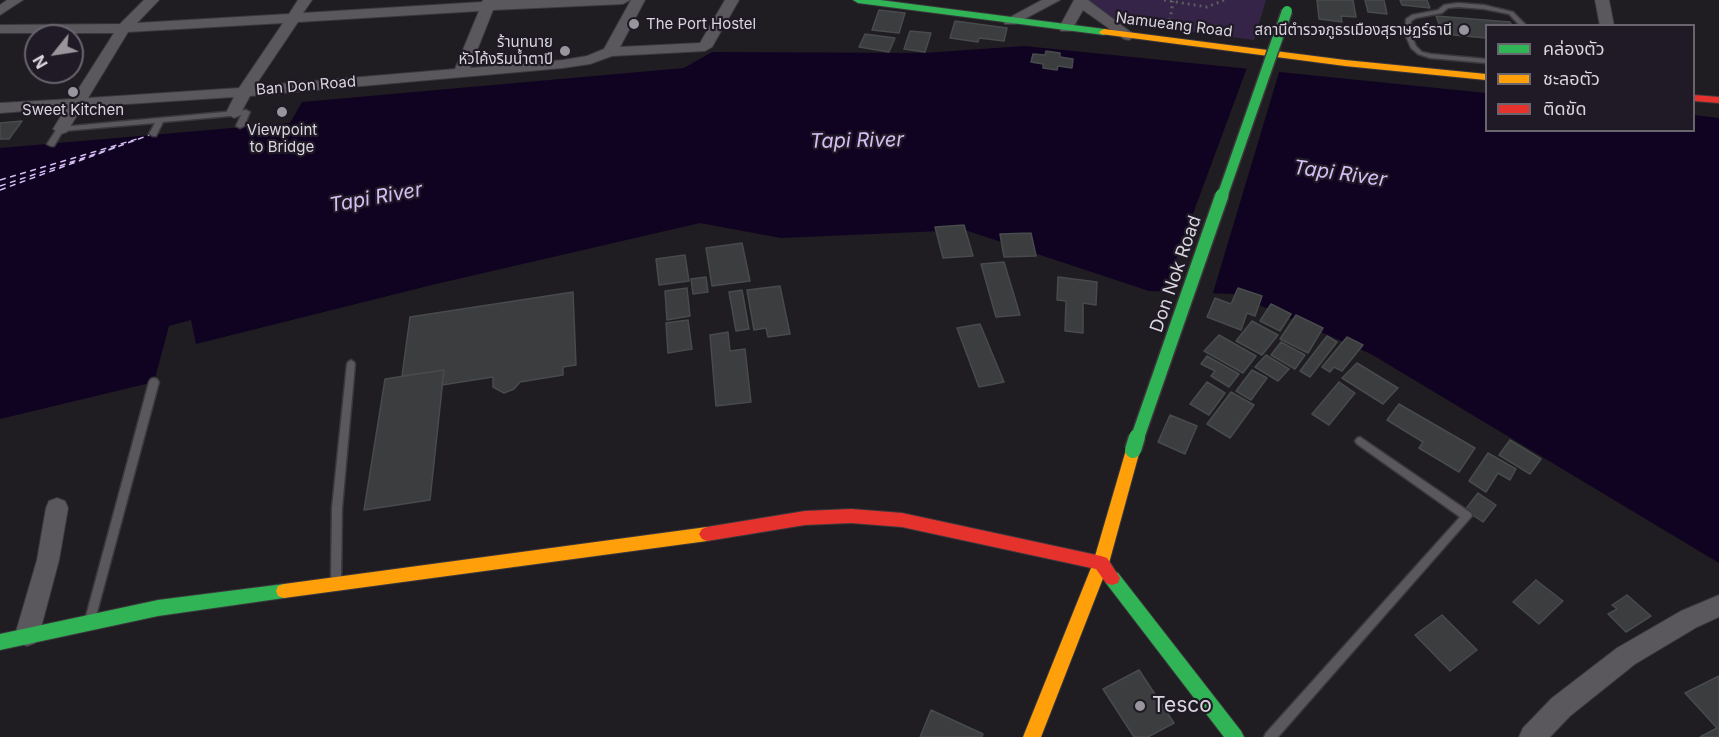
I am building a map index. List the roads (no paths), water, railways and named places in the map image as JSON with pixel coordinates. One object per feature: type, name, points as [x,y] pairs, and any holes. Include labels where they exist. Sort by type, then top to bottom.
[{"type":"street","points":[[0,11],[16,0]]},
{"type":"street","points":[[61,129],[124,28],[152,0]]},
{"type":"street","points":[[237,120],[244,92],[305,0]]},
{"type":"street","points":[[0,29],[124,28],[292,19],[488,3],[623,0]]},
{"type":"street","points":[[610,52],[638,0]]},
{"type":"street","name":"Ban Don Road","points":[[0,108],[244,92],[563,64],[590,60],[610,52],[705,47],[732,0]]},
{"type":"street","name":"Namueang Road","points":[[858,0],[923,5],[1010,21],[1168,42],[1485,77]]},
{"type":"street","points":[[1010,21],[1053,0]]},
{"type":"street","points":[[1051,26],[1064,0]]},
{"type":"street","points":[[1602,0],[1607,24]]},
{"type":"street","points":[[1066,28],[1080,1],[1129,36]]},
{"type":"street","points":[[462,72],[488,3]]},
{"type":"street","name":"Don Nok Road","points":[[1032,737],[1101,563],[1133,450],[1289,6]]},
{"type":"street","points":[[1695,98],[1719,100]]},
{"type":"street","points":[[27,635],[48,560],[57,508]]},
{"type":"street","points":[[0,642],[89,621],[158,608],[757,527],[805,518],[851,516],[902,520],[1101,563],[1235,737]]},
{"type":"street","points":[[1532,737],[1561,707],[1626,656],[1689,619],[1719,606]]},
{"type":"lane","points":[[1485,61],[1424,54],[1413,47],[1407,23],[1409,17],[1440,12],[1443,7],[1449,5],[1483,3],[1511,13],[1522,24]]},
{"type":"lane","points":[[1446,58],[1451,74]]},
{"type":"lane","points":[[153,134],[160,120]]},
{"type":"lane","points":[[51,144],[61,129],[160,120],[237,120]]},
{"type":"lane","points":[[336,584],[337,508],[351,364]]},
{"type":"lane","points":[[89,621],[154,382]]},
{"type":"lane","points":[[1270,737],[1467,516],[1360,441]]},
{"type":"water","name":"Tapi River","points":[[1024,46],[1485,93],[1485,132],[1695,132],[1695,115],[1719,118],[1719,563],[1371,354],[1234,294],[1149,291],[965,230],[781,238],[700,223],[436,284],[196,344],[191,320],[169,326],[154,382],[0,419],[0,148],[290,123],[302,102],[684,68],[712,52],[924,53]]},
{"type":"place","name":"The Port Hostel","points":[[634,24]]},
{"type":"place","name":"สถานีตำรวจภูธรเมืองสุราษฏร์ธานี","points":[[1464,30]]},
{"type":"place","name":"ร้านทนาย หัวโค้งริมน้ำตาปี","points":[[565,51]]},
{"type":"place","name":"Sweet Kitchen","points":[[73,92]]},
{"type":"place","name":"Viewpoint to Bridge","points":[[282,112]]},
{"type":"place","name":"Tesco","points":[[1140,706]]}]
